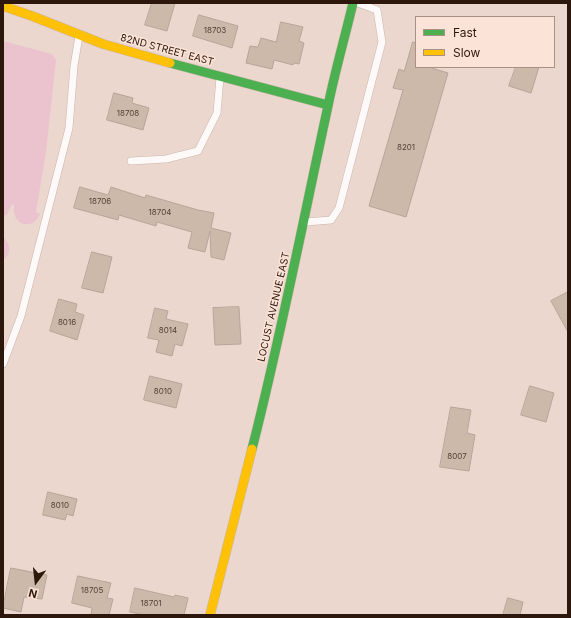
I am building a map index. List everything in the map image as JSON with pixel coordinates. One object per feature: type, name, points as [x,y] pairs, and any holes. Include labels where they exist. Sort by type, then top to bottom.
[{"type":"street","name":"LOCUST AVENUE EAST","points":[[210,615],[264,401],[304,222],[328,105],[353,3]]},
{"type":"street","name":"82ND STREET EAST","points":[[3,6],[20,11],[92,41],[118,49],[328,105]]},
{"type":"lane","points":[[304,222],[331,220],[339,208],[382,42],[377,10],[358,3]]},
{"type":"lane","points":[[3,364],[21,316],[69,128],[74,66],[79,35]]},
{"type":"lane","points":[[131,161],[166,159],[198,151],[217,114],[220,76]]},
{"type":"shaded area","points":[[3,41],[52,54],[56,60],[46,152],[36,212],[40,214],[36,220],[27,224],[23,224],[16,217],[14,205],[12,204],[7,215],[3,216]]},
{"type":"shaded area","points":[[3,237],[8,243],[9,251],[3,260]]},
{"type":"building","points":[[152,3],[175,3],[167,31],[145,25]]},
{"type":"building","points":[[199,15],[238,26],[232,48],[193,36]]},
{"type":"building","points":[[281,22],[303,27],[299,41],[304,43],[299,64],[294,63],[293,65],[274,60],[272,69],[246,63],[250,46],[258,47],[261,38],[276,42]]},
{"type":"building","points":[[413,42],[415,43],[415,68],[432,68],[448,73],[406,217],[369,206],[403,90],[393,88],[399,69],[404,71]]},
{"type":"building","points":[[516,68],[539,68],[531,93],[509,86]]},
{"type":"building","points":[[114,93],[133,98],[132,103],[149,108],[143,130],[107,120]]},
{"type":"building","points":[[80,187],[108,195],[111,187],[145,198],[146,195],[214,213],[211,228],[231,233],[224,260],[211,257],[210,231],[205,252],[188,248],[192,232],[157,222],[156,226],[119,215],[118,220],[74,208]]},
{"type":"building","points":[[92,252],[112,257],[103,293],[82,288]]},
{"type":"building","points":[[568,292],[568,332],[551,301]]},
{"type":"building","points":[[59,299],[77,304],[75,312],[84,315],[77,340],[50,331]]},
{"type":"building","points":[[239,307],[241,344],[215,345],[213,308]]},
{"type":"building","points":[[155,308],[168,311],[166,319],[188,324],[182,346],[175,344],[172,356],[156,352],[159,340],[148,338]]},
{"type":"building","points":[[150,376],[182,384],[176,408],[144,400]]},
{"type":"building","points":[[530,386],[554,393],[546,422],[521,415]]},
{"type":"building","points":[[451,407],[471,410],[467,433],[475,435],[469,471],[440,467]]},
{"type":"building","points":[[48,492],[77,499],[73,516],[67,514],[65,520],[43,515]]},
{"type":"building","points":[[11,568],[47,575],[42,599],[24,597],[21,612],[3,608]]},
{"type":"building","points":[[78,576],[111,583],[107,598],[113,599],[109,615],[91,615],[92,608],[72,603]]},
{"type":"building","points":[[135,588],[174,597],[175,595],[188,598],[184,615],[144,615],[130,612]]},
{"type":"building","points":[[508,598],[523,602],[520,615],[503,615]]},
{"type":"traffic: fast","points":[[252,449],[263,407],[331,93],[353,3]]},
{"type":"traffic: fast","points":[[170,63],[328,105]]},
{"type":"traffic: slow","points":[[3,6],[103,44],[170,63]]},
{"type":"traffic: slow","points":[[210,615],[252,449]]}]
